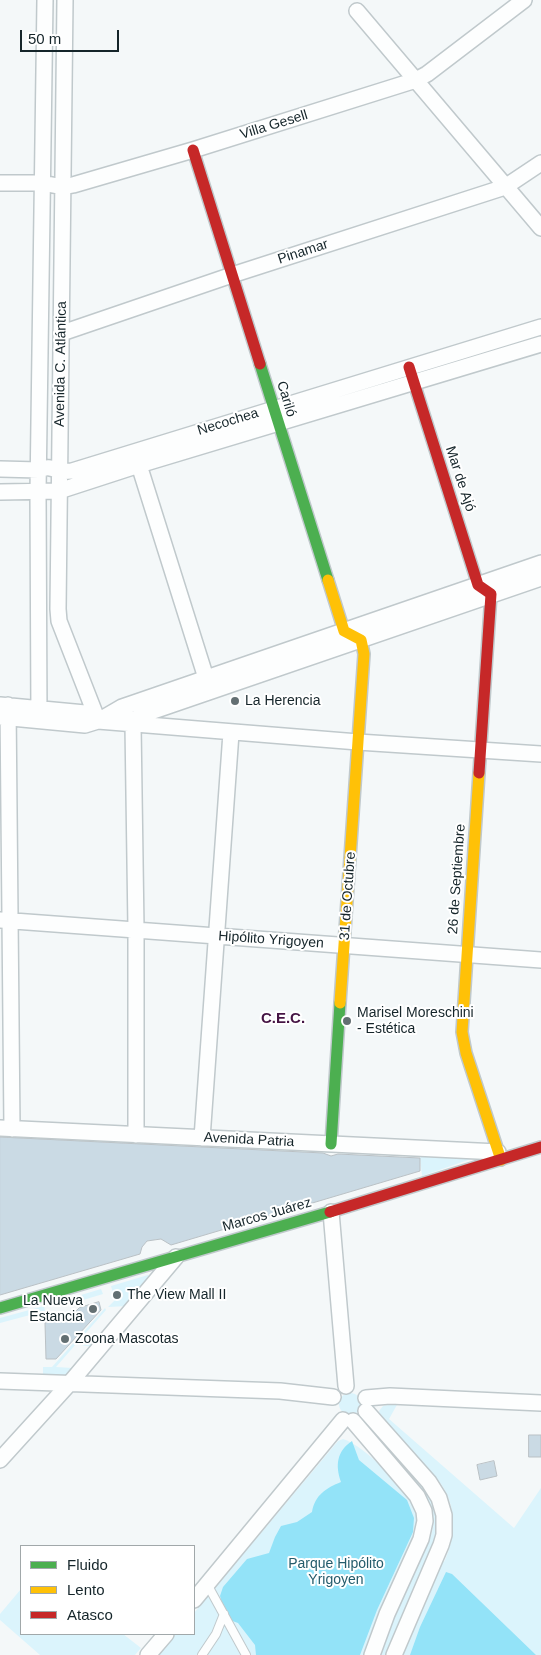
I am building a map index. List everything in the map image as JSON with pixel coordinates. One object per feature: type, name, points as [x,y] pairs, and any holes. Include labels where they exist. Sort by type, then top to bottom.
[{"type":"street","name":"Avenida C. Atlántica","points":[[39,714],[38,492],[44,0]]},
{"type":"street","name":"Avenida C. Atlántica","points":[[65,0],[57,594],[60,621],[98,721]]},
{"type":"street","name":"Villa Gesell","points":[[0,183],[42,183],[62,187],[193,150],[416,80],[427,74],[524,0]]},
{"type":"street","points":[[357,11],[541,228]]},
{"type":"street","name":"Cariló","points":[[193,150],[344,631]]},
{"type":"street","name":"Pinamar","points":[[62,333],[232,275],[505,187],[541,163]]},
{"type":"street","name":"Necochea","points":[[0,469],[39,470],[45,467],[54,467],[59,471],[72,471],[541,327]]},
{"type":"street","name":"Necochea","points":[[0,492],[59,491],[139,465],[541,344]]},
{"type":"street","name":"Mar de Ajó","points":[[409,367],[478,584]]},
{"type":"street","points":[[139,465],[206,678]]},
{"type":"street","points":[[6,1128],[4,711],[39,714],[85,724],[98,721],[122,707],[541,564]]},
{"type":"street","points":[[133,724],[139,716],[362,644],[491,594],[541,578]]},
{"type":"street","points":[[478,584],[491,594]]},
{"type":"street","name":"26 de Septiembre","points":[[491,594],[462,1032],[466,1054],[500,1156]]},
{"type":"street","points":[[344,631],[362,644]]},
{"type":"street","name":"31 de Octubre","points":[[331,1144],[364,654],[362,644]]},
{"type":"street","points":[[122,707],[133,724],[136,929],[136,1135]]},
{"type":"street","points":[[98,721],[231,733],[541,754]]},
{"type":"street","points":[[202,1138],[231,733]]},
{"type":"street","name":"Hipólito Yrigoyen","points":[[5,921],[136,929],[541,960]]},
{"type":"street","name":"Avenida Patria","points":[[6,1128],[331,1144],[500,1156]]},
{"type":"street","name":"Marcos Juárez","points":[[0,1308],[331,1212],[500,1156],[541,1147]]},
{"type":"street","points":[[331,1212],[346,1386]]},
{"type":"street","points":[[0,1460],[69,1384],[176,1257]]},
{"type":"street","points":[[0,1381],[280,1391],[333,1397]]},
{"type":"street","points":[[372,1655],[387,1614],[420,1539],[425,1521],[424,1511],[418,1496],[348,1421],[333,1411],[333,1397],[338,1390],[346,1386],[356,1387],[364,1394],[366,1404],[440,1498],[444,1515],[444,1535],[441,1545],[394,1655]]},
{"type":"street","points":[[366,1404],[390,1396],[541,1403]]},
{"type":"street","points":[[195,1599],[348,1421],[361,1417],[366,1404]]},
{"type":"street","points":[[148,1655],[165,1635]]},
{"type":"lane","points":[[207,1584],[246,1655]]},
{"type":"lane","points":[[202,1655],[216,1634],[224,1614]]},
{"type":"green space","points":[[0,1134],[469,1157],[471,1159],[422,1176],[420,1157],[0,1137]]},
{"type":"green space","points":[[148,1275],[150,1277],[128,1306],[108,1307],[115,1300],[111,1286]]},
{"type":"green space","points":[[101,1289],[103,1294],[83,1300],[81,1295]]},
{"type":"green space","points":[[44,1306],[45,1311],[0,1323],[0,1318]]},
{"type":"green space","points":[[105,1308],[106,1310],[84,1335],[95,1344],[92,1347],[76,1344],[56,1367],[73,1368],[59,1377],[43,1377],[43,1367],[52,1367]]},
{"type":"green space","points":[[346,1393],[354,1393],[361,1400],[361,1408],[354,1415],[346,1415],[339,1408],[339,1400]]},
{"type":"green space","name":"Parque Hipólito Yrigoyen","points":[[398,1403],[389,1419],[514,1528],[541,1488],[541,1655],[159,1655],[175,1635],[195,1635],[195,1612],[338,1441],[343,1439],[363,1450],[407,1494],[418,1514],[418,1524],[413,1541],[425,1549],[434,1521],[430,1503],[380,1442],[383,1439],[431,1495],[437,1510],[438,1528],[430,1552],[444,1562],[453,1532],[450,1502],[441,1484],[381,1417],[379,1411],[383,1406]]},
{"type":"green space","points":[[352,1441],[359,1460],[407,1500],[414,1518],[413,1532],[377,1610],[360,1655],[256,1655],[255,1645],[238,1623],[227,1619],[220,1596],[223,1587],[247,1559],[269,1553],[281,1526],[297,1522],[312,1512],[313,1506],[322,1493],[341,1482],[338,1470],[340,1454]]},
{"type":"green space","points":[[446,1572],[452,1574],[536,1655],[410,1655],[420,1627]]},
{"type":"green space","points":[[20,1590],[20,1635],[124,1635],[141,1648],[135,1655],[40,1655],[0,1620],[0,1614]]},
{"type":"building","points":[[0,1137],[323,1153],[331,1156],[338,1154],[420,1158],[420,1171],[171,1245],[161,1239],[147,1241],[142,1247],[140,1254],[0,1295]]},
{"type":"building","points":[[99,1302],[101,1310],[56,1359],[46,1359],[45,1323],[71,1316],[79,1308]]},
{"type":"building","points":[[529,1435],[541,1435],[541,1457],[529,1457]]},
{"type":"building","points":[[494,1461],[497,1476],[480,1480],[477,1465]]},
{"type":"traffic: fast","points":[[260,364],[328,580]]},
{"type":"traffic: fast","points":[[331,1144],[340,1003]]},
{"type":"traffic: fast","points":[[0,1308],[330,1212]]},
{"type":"traffic: slow","points":[[328,580],[344,631],[361,640],[364,654],[340,1003]]},
{"type":"traffic: slow","points":[[479,773],[462,1032],[466,1053],[501,1160]]},
{"type":"traffic: jam","points":[[193,150],[260,364]]},
{"type":"traffic: jam","points":[[409,367],[478,585],[491,594],[479,773]]},
{"type":"traffic: jam","points":[[330,1212],[541,1147]]},
{"type":"place","name":"La Herencia","points":[[235,701]]},
{"type":"place","name":"Marisel Moreschini - Estética","points":[[347,1021]]},
{"type":"place","name":"The View Mall II","points":[[117,1295]]},
{"type":"place","name":"La Nueva Estancia","points":[[93,1309]]},
{"type":"place","name":"Zoona Mascotas","points":[[65,1339]]},
{"type":"district","name":"C.E.C.","points":[[283,1019]]}]
